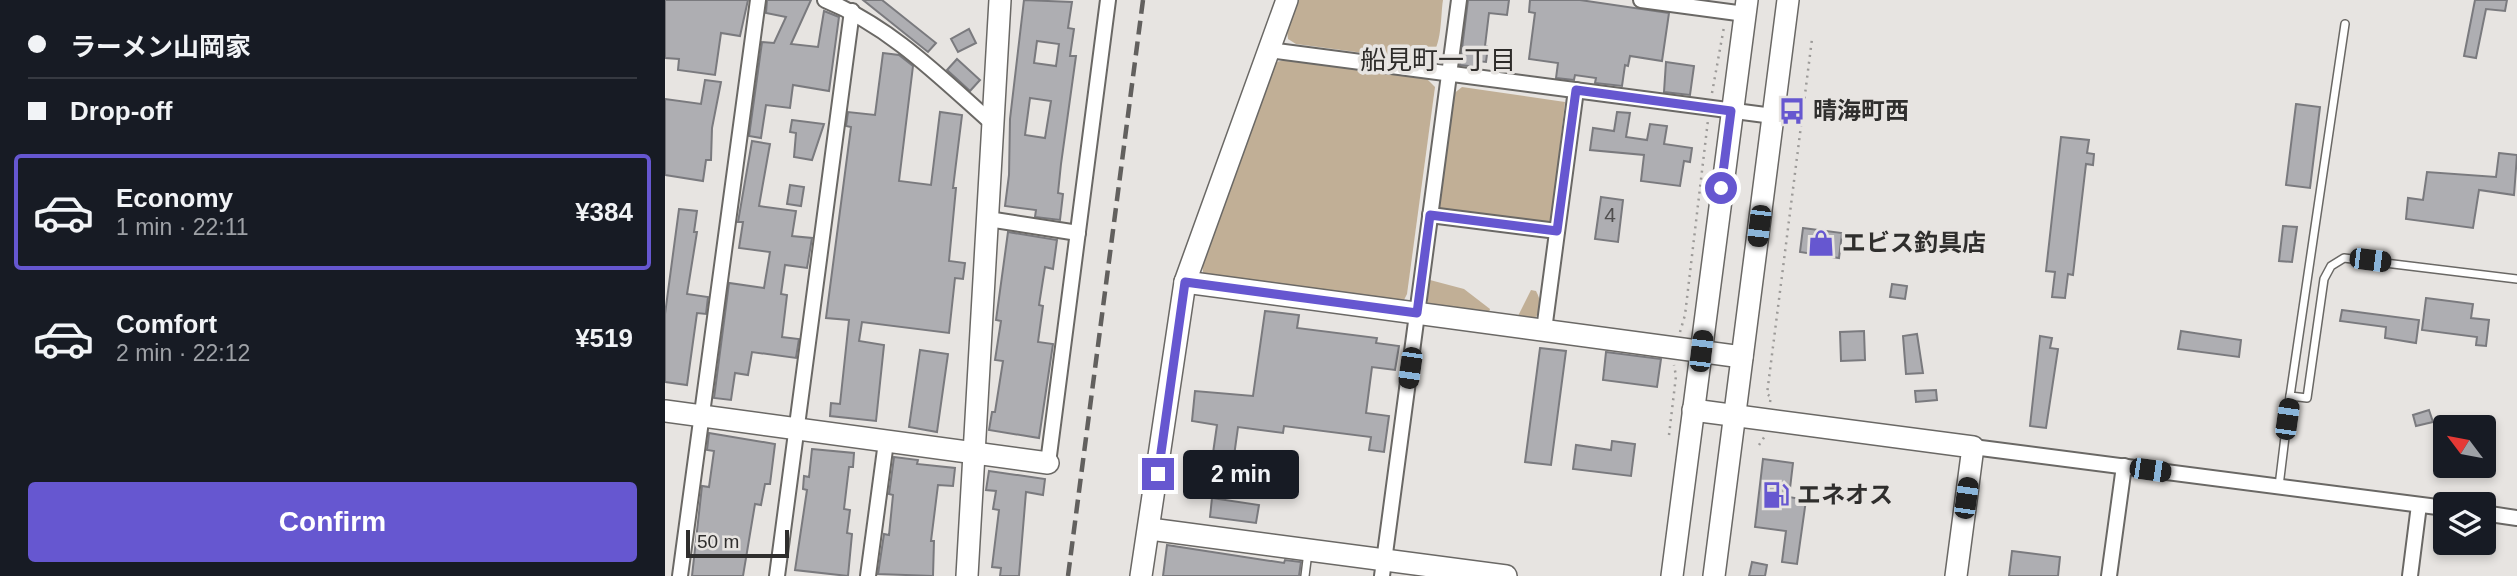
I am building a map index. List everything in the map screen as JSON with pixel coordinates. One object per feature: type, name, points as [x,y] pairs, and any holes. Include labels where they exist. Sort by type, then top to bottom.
[{"type":"street","points":[[680,576],[758,0]]},
{"type":"street","points":[[825,0],[852,11],[905,45],[993,124]]},
{"type":"street","points":[[967,576],[972,452],[989,219],[1000,0]]},
{"type":"street","points":[[665,411],[1048,463],[1108,0]]},
{"type":"street","points":[[1141,576],[1185,282],[1287,0]]},
{"type":"street","points":[[1383,568],[1459,0]]},
{"type":"street","points":[[1641,0],[1746,7],[1672,576]]},
{"type":"street","points":[[1714,576],[1788,0]]},
{"type":"street","points":[[777,576],[852,11]]},
{"type":"street","points":[[1269,50],[1773,116]]},
{"type":"street","points":[[1544,330],[1576,90]]},
{"type":"street","points":[[1430,215],[1557,231]]},
{"type":"street","points":[[989,219],[1078,233]]},
{"type":"street","points":[[1185,282],[1742,357]]},
{"type":"street","points":[[1693,410],[2433,507]]},
{"type":"street","points":[[868,576],[886,442]]},
{"type":"street","points":[[1956,576],[1973,447]]},
{"type":"street","points":[[2109,576],[2124,466]]},
{"type":"street","points":[[2410,576],[2419,505]]},
{"type":"street","points":[[2496,515],[2517,517]]},
{"type":"street","points":[[1150,529],[1308,550],[1383,568],[1506,576]]},
{"type":"lane","points":[[2279,486],[2345,24]]},
{"type":"lane","points":[[2290,396],[2307,398],[2324,279],[2331,266],[2344,258],[2517,279]]},
{"type":"lane","points":[[1304,576],[1308,550]]},
{"type":"path","points":[[1678,334],[1685,315],[1709,108],[1724,27]]},
{"type":"path","points":[[1759,445],[1765,441],[1768,420],[1771,397],[1767,394],[1812,39]]},
{"type":"path","points":[[1669,435],[1676,376],[1674,366]]},
{"type":"shaded area","points":[[1298,0],[1443,0],[1438,43],[1435,51],[1424,61],[1296,44],[1288,39],[1287,30]]},
{"type":"shaded area","points":[[1285,60],[1427,79],[1435,87],[1407,294],[1403,302],[1209,279],[1203,273],[1202,262],[1268,70],[1276,62]]},
{"type":"shaded area","points":[[1462,87],[1565,102],[1551,224],[1437,209],[1452,95]]},
{"type":"shaded area","points":[[1430,280],[1464,289],[1490,309],[1489,312],[1433,307],[1428,303],[1427,283]]},
{"type":"shaded area","points":[[1531,290],[1536,291],[1539,298],[1540,308],[1537,315],[1535,318],[1518,316]]},
{"type":"building","points":[[665,0],[748,0],[740,36],[721,33],[715,75],[678,70],[679,59],[665,58]]},
{"type":"building","points":[[767,0],[811,0],[791,44],[818,47],[824,11],[839,17],[829,91],[793,85],[790,108],[766,105],[761,138],[749,136],[762,42],[774,43],[786,17],[766,13]]},
{"type":"building","points":[[863,0],[882,0],[936,43],[928,52]]},
{"type":"building","points":[[1024,0],[1072,2],[1068,28],[1074,29],[1070,56],[1076,56],[1058,193],[1063,194],[1060,220],[1035,217],[1036,210],[1005,206],[1009,175],[1010,119]],"holes":[[[1037,41],[1059,44],[1056,66],[1034,63]],[[1030,98],[1051,101],[1045,138],[1025,135]]]},
{"type":"building","points":[[1468,0],[1509,0],[1507,15],[1489,13],[1486,62],[1478,61],[1477,67],[1460,65]]},
{"type":"building","points":[[1530,0],[1580,0],[1669,13],[1662,61],[1630,56],[1628,66],[1625,65],[1622,86],[1595,83],[1596,78],[1575,75],[1574,80],[1556,78],[1558,63],[1529,59],[1535,13],[1529,12]]},
{"type":"building","points":[[2475,0],[2507,0],[2505,11],[2486,9],[2476,58],[2464,56]]},
{"type":"building","points":[[969,29],[976,43],[958,52],[951,39]]},
{"type":"building","points":[[883,53],[899,55],[913,66],[899,181],[931,185],[940,112],[962,115],[953,188],[956,188],[949,261],[965,263],[963,279],[955,278],[949,333],[862,322],[859,341],[884,345],[876,421],[830,416],[831,403],[840,404],[849,320],[826,318],[851,127],[846,126],[848,112],[875,115]]},
{"type":"building","points":[[957,59],[980,80],[970,91],[947,70]]},
{"type":"building","points":[[1666,62],[1694,66],[1690,95],[1664,92]]},
{"type":"building","points":[[705,80],[721,82],[712,128],[711,160],[706,160],[703,181],[665,175],[665,99],[701,104]]},
{"type":"building","points":[[2296,104],[2320,107],[2310,188],[2286,185]]},
{"type":"building","points":[[1617,112],[1630,113],[1626,137],[1647,140],[1650,124],[1667,126],[1664,144],[1692,148],[1690,162],[1684,161],[1680,186],[1641,181],[1644,155],[1590,150],[1593,128],[1614,131]]},
{"type":"building","points":[[792,120],[824,124],[812,160],[794,157],[796,133],[790,132]]},
{"type":"building","points":[[2061,137],[2089,140],[2087,153],[2094,154],[2093,165],[2086,164],[2073,275],[2068,274],[2065,298],[2052,297],[2055,272],[2046,271]]},
{"type":"building","points":[[752,141],[770,144],[759,206],[796,211],[792,236],[812,238],[807,268],[785,265],[781,294],[787,295],[782,337],[799,339],[796,358],[752,352],[748,375],[735,373],[731,400],[714,398],[729,283],[764,288],[770,252],[739,248],[743,222],[738,222]]},
{"type":"building","points":[[2499,153],[2517,155],[2514,195],[2479,190],[2473,228],[2406,219],[2408,198],[2423,200],[2427,172],[2496,177]]},
{"type":"building","points":[[790,185],[804,187],[801,206],[787,204]]},
{"type":"building","points":[[1601,197],[1623,200],[1618,242],[1595,239]]},
{"type":"building","points":[[679,209],[697,211],[694,232],[697,232],[687,294],[708,297],[706,314],[697,313],[687,385],[665,382],[665,314]]},
{"type":"building","points":[[2283,226],[2297,227],[2292,262],[2279,261]]},
{"type":"building","name":"エビス釣具店","points":[[1803,228],[1842,233],[1839,258],[1800,252]]},
{"type":"building","points":[[1008,232],[1057,240],[1053,269],[1045,267],[1039,305],[1043,306],[1038,342],[1053,344],[1039,438],[989,430],[992,412],[995,412],[1003,361],[995,360],[1001,321],[996,320]]},
{"type":"building","points":[[1892,284],[1907,286],[1905,299],[1890,297]]},
{"type":"building","points":[[2426,298],[2473,304],[2471,318],[2489,320],[2486,346],[2476,345],[2477,337],[2422,330]]},
{"type":"building","points":[[2342,310],[2419,320],[2416,343],[2385,338],[2386,327],[2340,321]]},
{"type":"building","points":[[1265,311],[1299,315],[1297,328],[1377,338],[1376,343],[1399,346],[1395,370],[1372,367],[1366,413],[1389,416],[1384,452],[1369,450],[1371,437],[1284,426],[1283,433],[1238,427],[1234,456],[1213,453],[1217,425],[1192,421],[1195,391],[1253,396]]},
{"type":"building","points":[[1864,331],[1865,360],[1841,361],[1840,332]]},
{"type":"building","points":[[2181,331],[2241,340],[2239,357],[2178,349]]},
{"type":"building","points":[[1917,334],[1923,373],[1906,374],[1903,336]]},
{"type":"building","points":[[2040,336],[2052,338],[2050,348],[2058,349],[2046,428],[2030,426]]},
{"type":"building","points":[[1540,348],[1566,351],[1551,465],[1525,462]]},
{"type":"building","points":[[920,350],[948,354],[937,432],[909,427]]},
{"type":"building","points":[[1606,352],[1661,359],[1657,387],[1603,380]]},
{"type":"building","points":[[1936,390],[1937,400],[1916,402],[1915,391]]},
{"type":"building","points":[[2429,410],[2433,422],[2416,426],[2413,415]]},
{"type":"building","points":[[709,433],[775,444],[770,484],[765,484],[761,505],[755,504],[743,576],[692,576],[702,486],[709,487],[714,451],[707,450]]},
{"type":"building","points":[[1612,441],[1635,444],[1631,476],[1573,469],[1576,445],[1611,450]]},
{"type":"building","points":[[812,449],[854,453],[853,467],[849,467],[844,509],[850,510],[847,533],[852,534],[848,576],[795,570],[807,490],[803,489],[804,476],[809,477]]},
{"type":"building","points":[[894,457],[918,460],[917,464],[955,468],[953,486],[938,485],[931,541],[934,541],[933,576],[878,574],[884,534],[889,535],[893,495],[889,494]]},
{"type":"building","points":[[1763,459],[1793,463],[1789,497],[1806,500],[1797,564],[1782,562],[1786,531],[1755,527]]},
{"type":"building","points":[[989,471],[1045,479],[1043,495],[1026,492],[1019,576],[1000,576],[1001,568],[992,567],[999,510],[993,509],[996,491],[986,490]]},
{"type":"building","points":[[1212,498],[1259,505],[1256,523],[1210,517]]},
{"type":"building","points":[[1167,545],[1284,563],[1285,560],[1301,562],[1299,576],[1163,576]]},
{"type":"building","points":[[2012,551],[2060,557],[2058,576],[2009,576]]},
{"type":"building","points":[[1752,562],[1767,565],[1765,576],[1749,576]]},
{"type":"railway","points":[[1068,576],[1143,0]]},
{"type":"place","name":"晴海町西","points":[[1792,111]]},
{"type":"place","name":"エビス釣具店","points":[[1821,243]]},
{"type":"place","name":"エネオス","points":[[1776,495]]},
{"type":"district","name":"船見町一丁目","points":[[1438,60]]},
{"type":"route","points":[[1158,474],[1185,282],[1417,313],[1430,215],[1557,231],[1576,90],[1731,111],[1721,188]]}]
